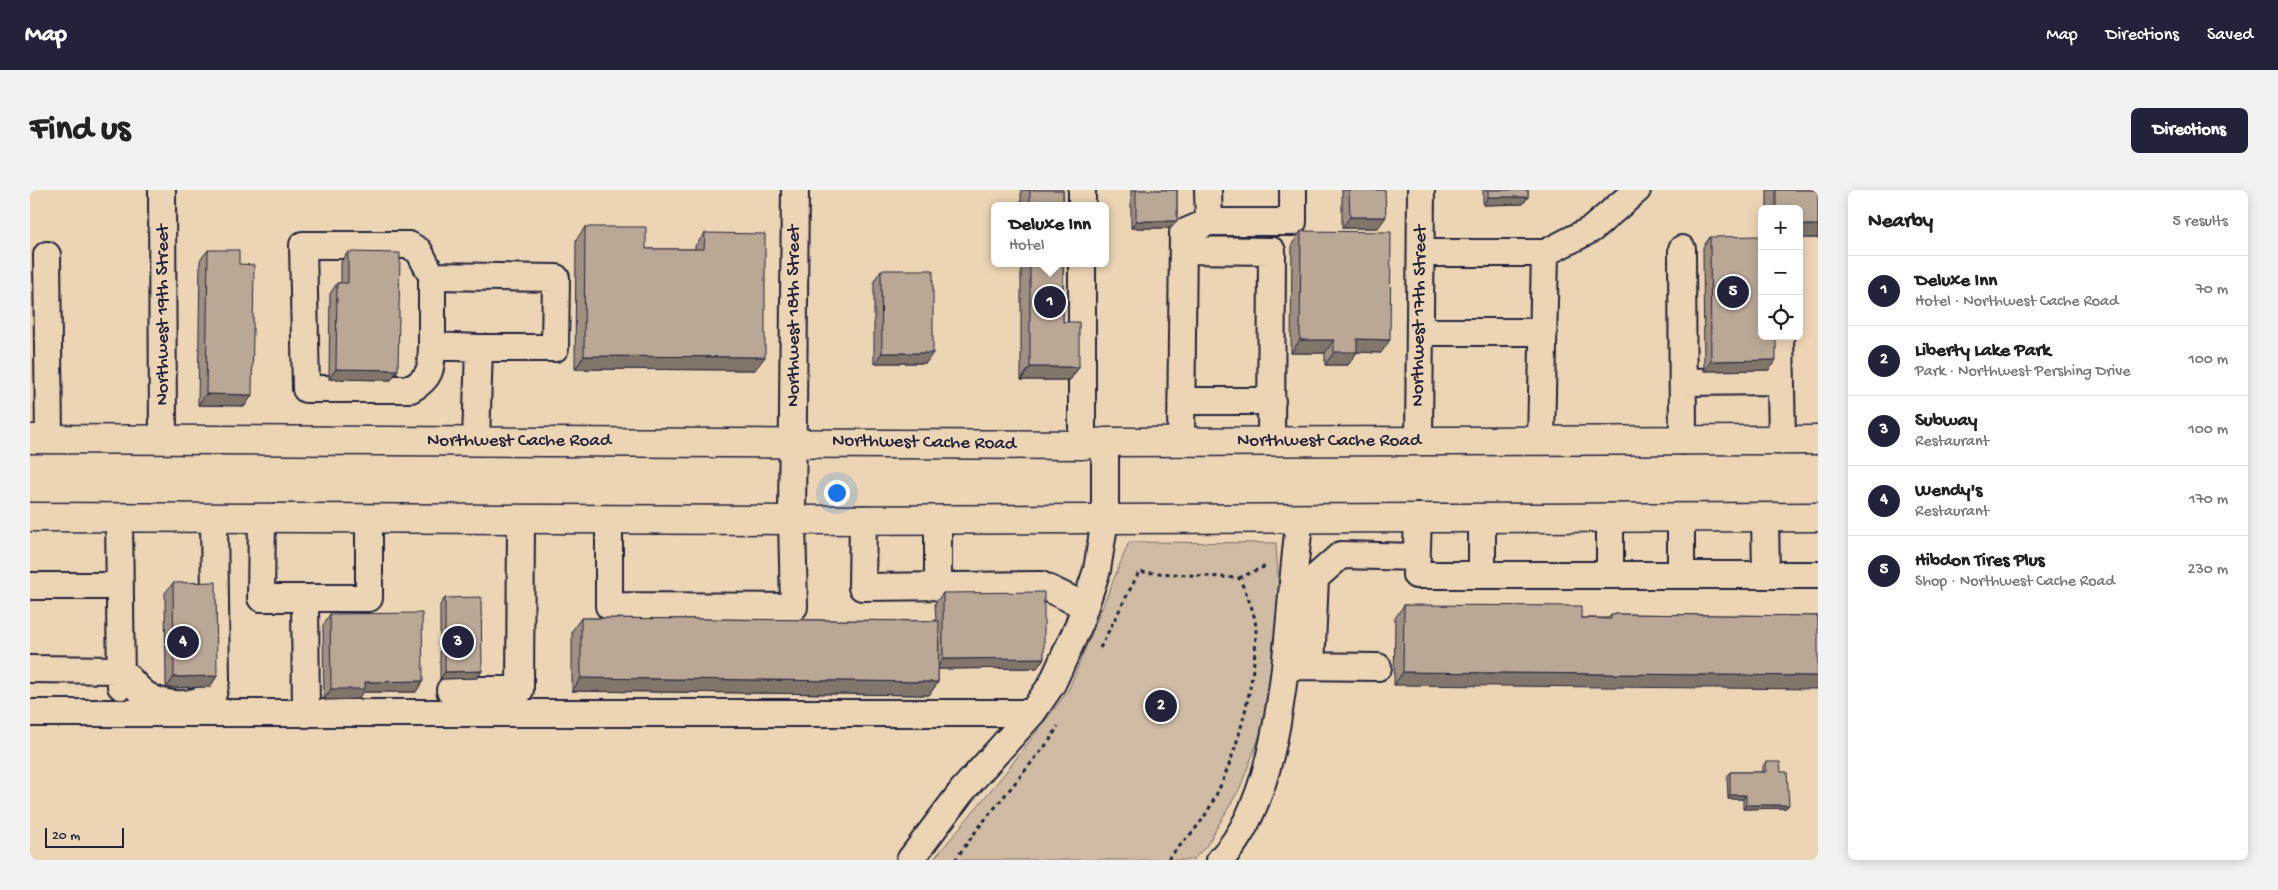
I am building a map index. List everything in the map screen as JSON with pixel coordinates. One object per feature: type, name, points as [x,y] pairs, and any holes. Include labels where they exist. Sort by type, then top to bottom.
[{"type":"main road","name":"Northwest Cache Road","points":[[39,439],[1093,443],[1818,440]]},
{"type":"main road","points":[[30,517],[792,520],[1818,517]]},
{"type":"street","name":"Northwest 19th Street","points":[[162,190],[164,440]]},
{"type":"street","name":"Northwest 18th Street","points":[[609,519],[609,606],[794,607],[792,520],[795,190]]},
{"type":"street","points":[[1208,190],[1209,222]]},
{"type":"street","points":[[1182,442],[1183,234],[1209,222],[1293,222],[1293,190]]},
{"type":"street","name":"Northwest 17th Street","points":[[1418,441],[1421,190]]},
{"type":"street","points":[[1421,253],[1545,254],[1592,229],[1637,190]]},
{"type":"street","points":[[303,245],[409,245],[418,251],[432,276],[430,371],[422,383],[411,390],[306,389],[303,245]]},
{"type":"street","points":[[1682,249],[1683,441]]},
{"type":"street","points":[[1183,250],[1272,251],[1271,442]]},
{"type":"street","points":[[1541,441],[1545,254]]},
{"type":"street","points":[[39,439],[47,255]]},
{"type":"street","points":[[910,860],[962,791],[1032,713],[1052,684],[1085,606],[1097,570],[1105,518],[1093,443],[1082,267]]},
{"type":"street","points":[[432,276],[556,278],[555,348],[432,346]]},
{"type":"street","points":[[1420,332],[1543,332]]},
{"type":"street","points":[[1780,340],[1782,440]]},
{"type":"street","points":[[476,441],[479,348]]},
{"type":"street","points":[[1683,382],[1781,381]]},
{"type":"street","points":[[1182,401],[1272,401]]},
{"type":"street","points":[[119,517],[122,713]]},
{"type":"street","points":[[1418,517],[1416,575],[1818,574]]},
{"type":"street","points":[[1610,517],[1610,575]]},
{"type":"street","points":[[1682,517],[1682,575]]},
{"type":"street","points":[[1765,517],[1766,575]]},
{"type":"street","points":[[30,669],[121,670],[144,694],[157,700],[186,704],[200,702],[213,694],[216,681],[214,518]]},
{"type":"street","points":[[262,518],[261,598],[369,598],[369,518]]},
{"type":"street","points":[[1228,858],[1250,816],[1266,768],[1282,698],[1294,558],[1300,518]]},
{"type":"street","points":[[1341,556],[1342,518]]},
{"type":"street","points":[[1482,518],[1482,575]]},
{"type":"street","points":[[450,690],[520,690],[521,519]]},
{"type":"street","points":[[863,519],[862,587],[1041,586],[1085,606]]},
{"type":"street","points":[[938,519],[938,587]]},
{"type":"street","points":[[1311,666],[1315,578],[1341,556],[1417,557]]},
{"type":"street","points":[[30,586],[120,586]]},
{"type":"street","points":[[305,598],[306,714]]},
{"type":"street","points":[[1285,666],[1378,667]]},
{"type":"street","points":[[30,713],[1032,713]]},
{"type":"path","points":[[1096,656],[1139,572],[1239,578],[1256,626],[1251,677],[1240,730],[1225,774],[1202,820],[1167,860]]},
{"type":"path","points":[[955,860],[978,827],[1050,740],[1059,724]]},
{"type":"shaded area","points":[[1129,542],[1276,543],[1280,610],[1265,722],[1240,788],[1207,845],[1193,860],[933,860],[1005,773],[1068,691]]},
{"type":"building","points":[[1030,190],[1063,190],[1063,202],[1030,202]]},
{"type":"building","points":[[1136,190],[1177,190],[1177,221],[1136,221]]},
{"type":"building","points":[[1349,190],[1385,190],[1386,217],[1350,217]]},
{"type":"building","points":[[1488,190],[1528,190],[1528,197],[1488,197]]},
{"type":"building","points":[[1776,190],[1818,190],[1818,225],[1803,225],[1803,205],[1776,205]]},
{"type":"building","points":[[585,227],[646,227],[646,249],[704,249],[705,233],[765,234],[765,357],[584,356]]},
{"type":"building","points":[[1301,231],[1391,232],[1390,340],[1357,339],[1357,352],[1334,352],[1334,340],[1300,340]]},
{"type":"building","points":[[1758,236],[1758,340],[1776,340],[1776,360],[1711,361],[1710,237]]},
{"type":"building","points":[[208,250],[239,250],[239,264],[254,265],[252,395],[206,394]]},
{"type":"building","points":[[348,252],[400,253],[398,370],[336,369],[337,283],[348,283]]},
{"type":"building","points":[[1030,267],[1063,267],[1063,322],[1079,322],[1079,367],[1030,367]]},
{"type":"building","points":[[881,270],[933,270],[933,353],[882,353]]},
{"type":"building","points":[[216,582],[217,676],[174,677],[173,583]]},
{"type":"building","points":[[1044,592],[1044,658],[943,659],[943,593]]},
{"type":"building","points":[[481,597],[482,671],[445,672],[445,598]]},
{"type":"building","points":[[1404,605],[1581,606],[1581,618],[1611,619],[1611,614],[1818,616],[1818,676],[1403,672]]},
{"type":"building","points":[[422,613],[423,681],[365,682],[365,689],[331,689],[330,614]]},
{"type":"building","points":[[581,618],[939,621],[938,682],[581,678]]},
{"type":"building","points":[[1766,762],[1780,762],[1781,772],[1787,772],[1789,805],[1746,805],[1746,795],[1730,795],[1730,772],[1766,772]]},
{"type":"place","name":"Hibdon Tires Plus","points":[[1733,292]]},
{"type":"place","name":"Deluxe Inn","points":[[1050,302]]},
{"type":"place","name":"Wendy's","points":[[183,642]]},
{"type":"place","name":"Subway","points":[[458,642]]},
{"type":"place","name":"Liberty Lake Park","points":[[1161,706]]}]
